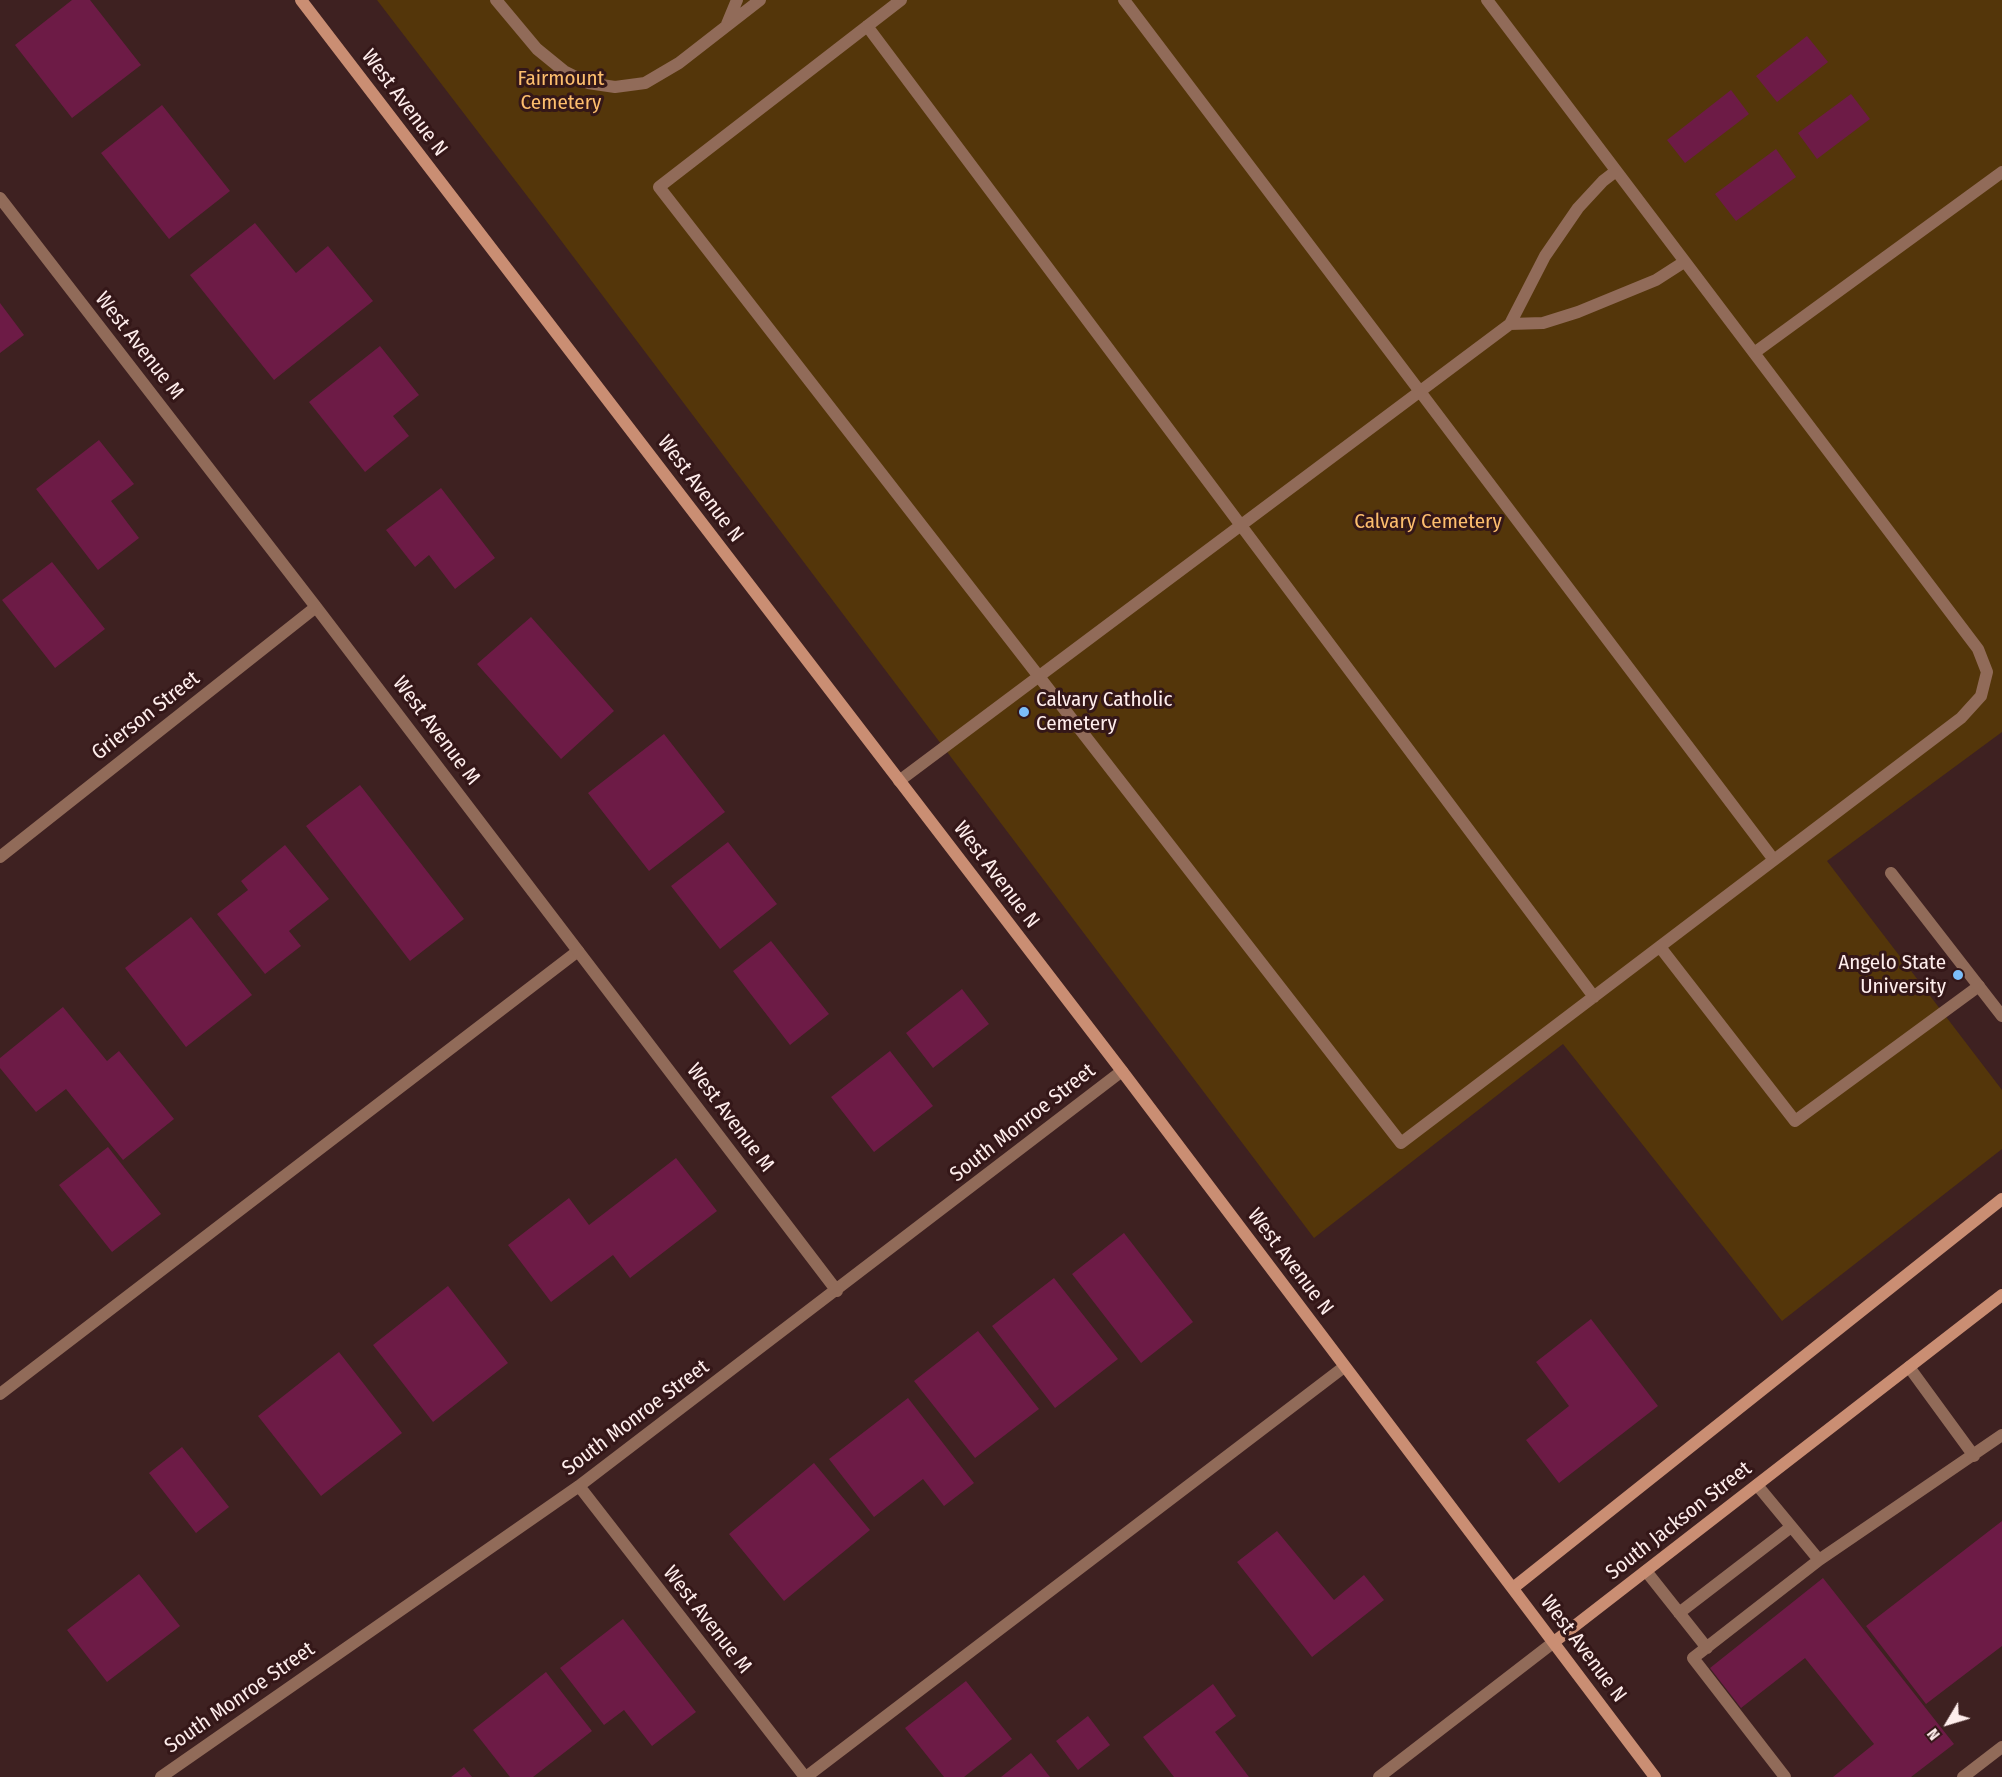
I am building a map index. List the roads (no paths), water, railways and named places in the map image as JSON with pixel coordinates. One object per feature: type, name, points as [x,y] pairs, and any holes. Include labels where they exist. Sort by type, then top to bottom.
[{"type":"main road","name":"West Avenue N","points":[[300,0],[1122,1071],[1655,1777]]},
{"type":"main road","points":[[1513,1588],[2002,1199]]},
{"type":"main road","name":"South Jackson Street","points":[[1554,1642],[2002,1295]]},
{"type":"street","points":[[496,0],[537,49],[564,71],[588,83],[615,87],[645,83],[679,63],[760,0]]},
{"type":"street","points":[[726,27],[737,0]]},
{"type":"street","points":[[901,0],[659,187],[1401,1143],[1961,718],[1981,696],[1987,672],[1978,649],[1487,0]]},
{"type":"street","points":[[1124,0],[1774,860]]},
{"type":"street","points":[[867,26],[1594,997]]},
{"type":"street","points":[[899,781],[1510,324],[1545,256],[1578,208],[1616,171]]},
{"type":"street","points":[[1754,353],[2002,172]]},
{"type":"street","name":"West Avenue M","points":[[0,198],[316,607],[837,1291]]},
{"type":"street","points":[[1510,324],[1543,323],[1578,312],[1656,280],[1684,262]]},
{"type":"street","name":"Grierson Street","points":[[0,857],[316,607]]},
{"type":"street","points":[[1891,873],[2002,1016]]},
{"type":"street","points":[[1660,947],[1795,1121],[1978,986]]},
{"type":"street","points":[[0,1394],[578,951]]},
{"type":"street","name":"South Monroe Street","points":[[161,1777],[579,1486],[1122,1071]]},
{"type":"street","points":[[806,1777],[1344,1367]]},
{"type":"street","points":[[1909,1367],[1974,1456]]},
{"type":"street","points":[[1785,1777],[1693,1658],[1819,1560],[2002,1436]]},
{"type":"street","points":[[1757,1485],[1819,1560]]},
{"type":"street","name":"West Avenue M","points":[[579,1486],[806,1777]]},
{"type":"street","points":[[1679,1613],[1791,1527]]},
{"type":"street","points":[[1646,1571],[1707,1648]]},
{"type":"street","name":"South Jackson Street","points":[[1379,1777],[1554,1642]]},
{"type":"street","points":[[1963,1777],[2002,1747]]},
{"type":"place","name":"Calvary Catholic Cemetery","points":[[1024,712]]},
{"type":"place","name":"Angelo State University","points":[[1958,975]]},
{"type":"park label","name":"Fairmount Cemetery","points":[[561,91]]},
{"type":"park label","name":"Calvary Cemetery","points":[[1428,522]]}]
